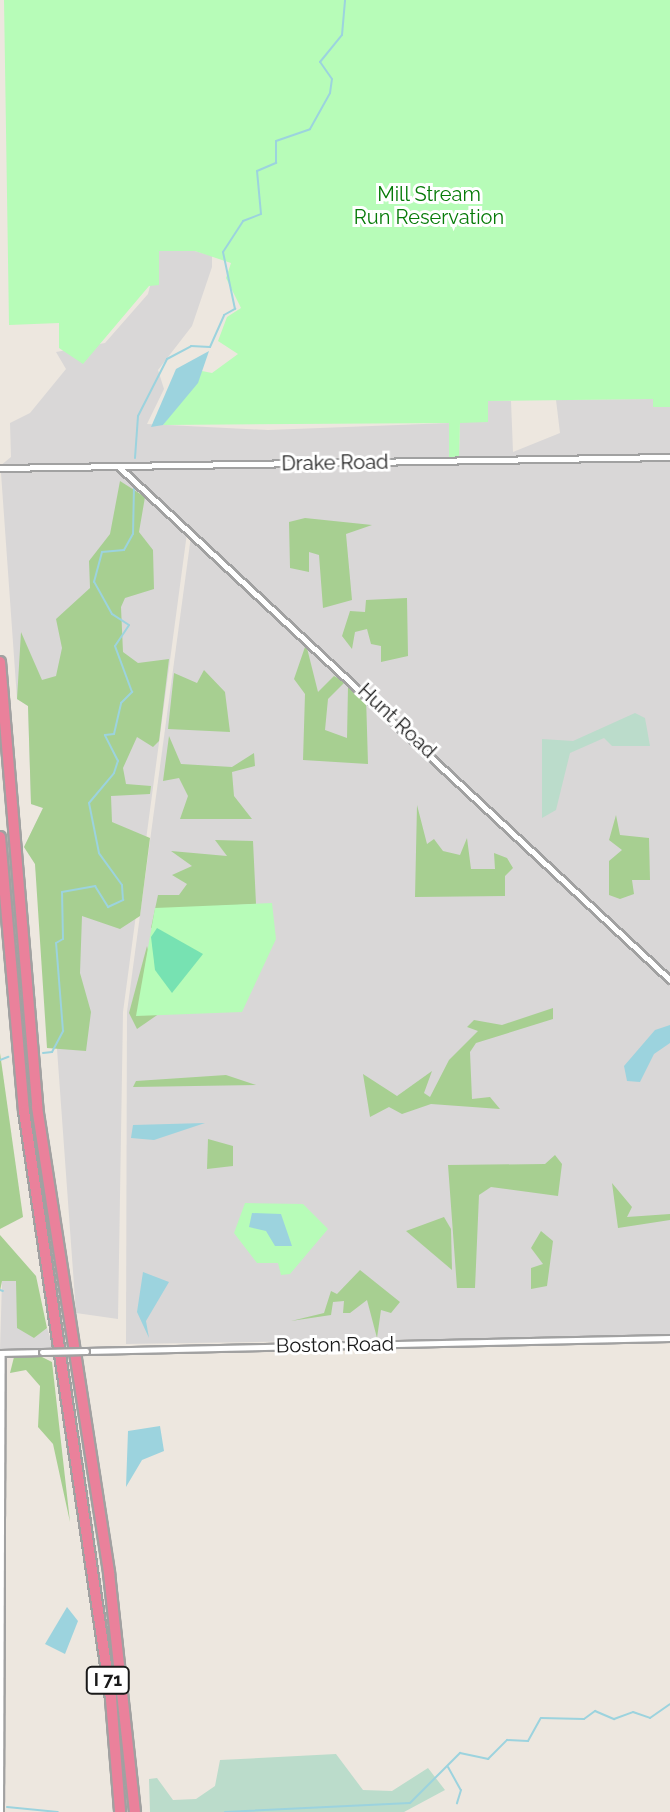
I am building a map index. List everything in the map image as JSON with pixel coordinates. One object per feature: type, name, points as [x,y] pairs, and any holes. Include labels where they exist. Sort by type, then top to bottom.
[{"type":"highway","name":"I 71","points":[[0,662],[37,1107],[109,1573],[135,1812]]},
{"type":"highway","name":"I 71","points":[[0,837],[24,1111],[111,1699],[120,1812]]},
{"type":"street","name":"Drake Road","points":[[0,468],[670,457]]},
{"type":"street","name":"Hunt Road","points":[[119,467],[670,980]]},
{"type":"street","name":"Boston Road","points":[[1,1353],[670,1338]]},
{"type":"street","points":[[0,1812],[1,1353]]},
{"type":"shaded area","points":[[159,251],[195,251],[212,256],[212,267],[192,326],[158,370],[164,389],[147,424],[268,430],[450,423],[449,457],[0,466],[11,457],[10,423],[30,413],[66,369],[56,352],[105,343],[148,294]]},
{"type":"shaded area","points":[[653,399],[654,407],[670,407],[670,454],[459,457],[460,423],[488,401],[511,401],[513,452],[560,433],[556,400]]},
{"type":"shaded area","points":[[670,458],[670,977],[131,475],[131,469],[178,467]]},
{"type":"shaded area","points":[[119,470],[187,533],[123,1012],[118,1319],[76,1313],[57,1049],[35,864],[24,847],[43,808],[31,804],[28,706],[17,699],[1,473]]},
{"type":"shaded area","points":[[191,536],[670,982],[670,1336],[126,1344],[127,1012]]},
{"type":"shaded area","points":[[16,1280],[34,1338],[47,1328],[54,1348],[0,1350],[2,1281]]},
{"type":"green space","name":"Mill Stream Run Reservation","points":[[4,0],[670,0],[670,407],[653,407],[653,399],[488,401],[488,422],[460,423],[459,459],[449,459],[449,423],[163,425],[202,371],[212,373],[238,354],[218,341],[227,317],[241,308],[226,278],[231,263],[195,251],[159,251],[159,285],[149,286],[83,364],[59,348],[59,323],[9,325]]},
{"type":"green space","points":[[120,481],[145,497],[139,532],[153,550],[154,589],[125,598],[121,607],[123,652],[138,663],[169,659],[159,741],[153,747],[137,737],[123,768],[126,784],[151,786],[150,794],[111,796],[112,822],[150,838],[140,916],[120,929],[82,916],[80,973],[91,1012],[86,1051],[47,1048],[35,864],[24,847],[43,808],[31,804],[28,706],[17,699],[21,632],[42,680],[56,676],[62,648],[56,619],[90,588],[89,561],[110,534]]},
{"type":"green space","points":[[305,518],[372,525],[346,534],[352,600],[323,608],[319,555],[309,552],[309,572],[290,568],[289,522]]},
{"type":"green space","points":[[407,598],[408,656],[381,662],[381,646],[371,644],[367,629],[355,632],[352,649],[342,636],[350,611],[365,612],[366,600]]},
{"type":"green space","points":[[306,644],[318,692],[334,676],[345,682],[328,699],[325,730],[347,738],[348,686],[366,696],[368,764],[303,760],[305,694],[294,679]]},
{"type":"green space","points":[[204,670],[225,692],[230,732],[168,729],[174,673],[197,683]]},
{"type":"green space","points":[[635,713],[645,718],[650,746],[612,746],[604,738],[570,753],[556,810],[542,818],[542,739],[573,741]]},
{"type":"green space","points":[[169,736],[181,764],[232,767],[254,753],[255,766],[232,772],[234,796],[252,819],[180,819],[188,796],[179,778],[163,781]]},
{"type":"green space","points":[[417,805],[427,844],[434,839],[443,851],[460,855],[467,838],[471,869],[495,869],[494,853],[507,858],[513,868],[505,876],[505,896],[415,897]]},
{"type":"green space","points":[[616,815],[620,835],[649,838],[650,880],[632,880],[634,894],[620,899],[609,895],[609,861],[622,850],[609,840]]},
{"type":"green space","points":[[215,840],[253,841],[256,904],[218,906],[151,928],[158,895],[179,895],[187,884],[172,875],[192,866],[171,851],[227,856]]},
{"type":"green space","points":[[272,903],[276,939],[242,1012],[136,1016],[155,908]]},
{"type":"green space","points":[[157,928],[203,954],[172,993],[155,970],[151,937]]},
{"type":"green space","points":[[147,946],[163,1011],[137,1029],[129,1013]]},
{"type":"green space","points":[[553,1008],[553,1019],[476,1043],[470,1052],[472,1099],[490,1097],[500,1109],[431,1104],[402,1114],[389,1107],[370,1117],[363,1074],[397,1096],[432,1071],[424,1093],[430,1097],[449,1060],[478,1031],[467,1027],[474,1020],[502,1025]]},
{"type":"green space","points":[[0,1053],[23,1217],[0,1229]]},
{"type":"green space","points":[[226,1075],[256,1085],[133,1087],[136,1081]]},
{"type":"green space","points":[[208,1139],[233,1146],[233,1166],[207,1169]]},
{"type":"green space","points":[[555,1155],[562,1164],[558,1196],[491,1187],[479,1195],[475,1288],[457,1288],[448,1165],[545,1164]]},
{"type":"green space","points":[[612,1183],[632,1207],[627,1217],[670,1214],[670,1220],[618,1228]]},
{"type":"green space","points":[[245,1203],[303,1204],[328,1229],[290,1274],[281,1275],[278,1263],[257,1263],[234,1233]]},
{"type":"green space","points":[[444,1217],[451,1229],[452,1270],[406,1231]]},
{"type":"green space","points":[[541,1231],[553,1241],[547,1286],[531,1289],[531,1268],[543,1264],[531,1248]]},
{"type":"green space","points":[[0,1235],[36,1276],[47,1328],[34,1338],[17,1328],[16,1281],[2,1281],[0,1291]]},
{"type":"green space","points":[[360,1270],[400,1302],[391,1313],[381,1310],[377,1338],[367,1300],[350,1313],[343,1313],[344,1301],[333,1302],[331,1315],[291,1321],[324,1313],[331,1291],[337,1294]]},
{"type":"green space","points":[[40,1356],[52,1362],[70,1522],[53,1444],[38,1427],[40,1386],[26,1370],[10,1373],[14,1357]]},
{"type":"green space","points":[[336,1754],[363,1790],[392,1791],[428,1768],[445,1790],[404,1812],[150,1812],[149,1779],[157,1778],[173,1800],[196,1799],[215,1786],[220,1760]]},
{"type":"water","points":[[209,351],[198,383],[163,425],[151,427],[176,369]]},
{"type":"water","points":[[670,1025],[670,1043],[654,1054],[640,1082],[627,1081],[624,1066],[655,1030]]},
{"type":"water","points":[[205,1123],[154,1140],[131,1138],[133,1125]]},
{"type":"water","points":[[252,1213],[281,1214],[292,1246],[275,1246],[266,1231],[249,1227]]},
{"type":"water","points":[[143,1272],[169,1282],[146,1321],[149,1338],[137,1312]]},
{"type":"water","points":[[160,1426],[164,1451],[142,1460],[126,1487],[128,1431]]},
{"type":"water","points":[[67,1607],[78,1621],[65,1654],[45,1644]]},
{"type":"waterway","points":[[135,458],[138,416],[167,359],[191,346],[210,347],[224,315],[235,309],[223,252],[243,221],[261,214],[257,171],[276,163],[276,141],[310,129],[330,93],[332,79],[320,62],[342,35],[345,0]]},
{"type":"waterway","points":[[43,1053],[52,1052],[63,1031],[56,943],[63,939],[62,892],[95,886],[108,907],[123,900],[122,885],[99,853],[89,803],[114,773],[118,761],[105,735],[114,734],[121,703],[132,692],[115,646],[129,625],[112,614],[94,582],[102,552],[124,550],[133,534],[134,487]]},
{"type":"waterway","points":[[0,1060],[8,1057]]},
{"type":"waterway","points":[[225,1812],[410,1803],[460,1753],[488,1759],[507,1740],[528,1741],[541,1718],[584,1719],[595,1711],[614,1719],[633,1712],[650,1718],[670,1704]]},
{"type":"waterway","points":[[448,1767],[461,1790],[457,1803]]},
{"type":"waterway","points":[[7,1807],[58,1812]]}]
